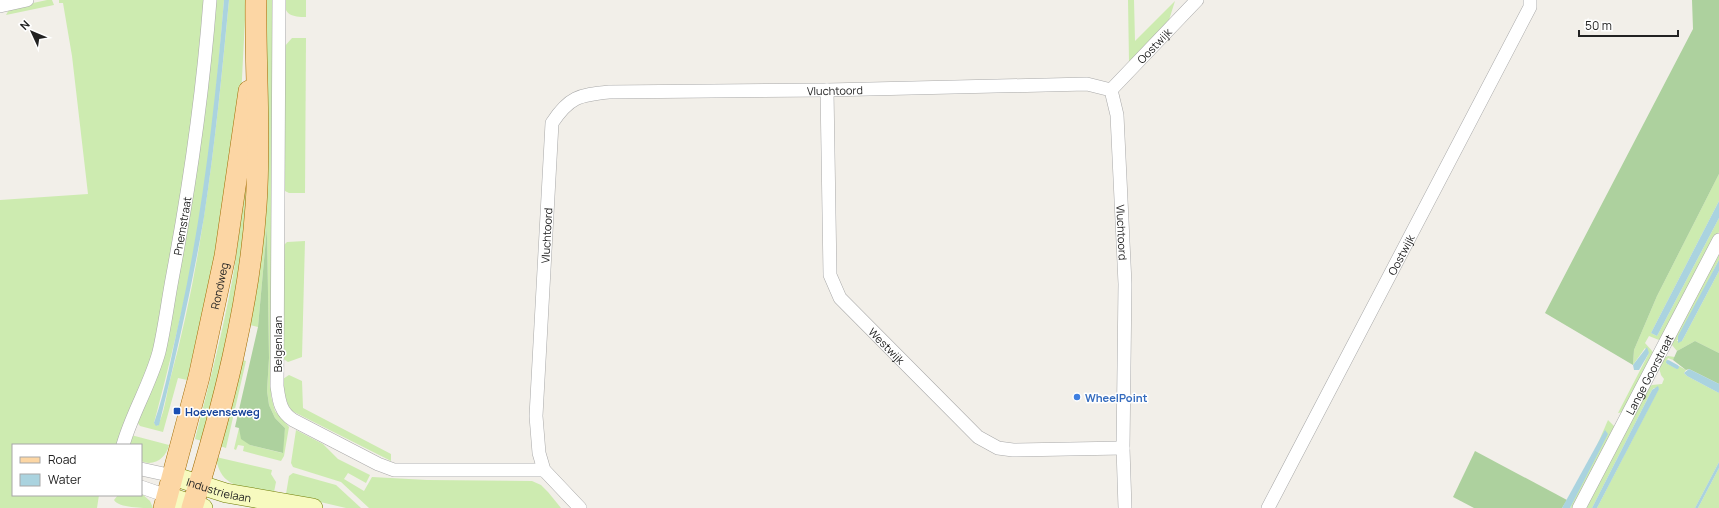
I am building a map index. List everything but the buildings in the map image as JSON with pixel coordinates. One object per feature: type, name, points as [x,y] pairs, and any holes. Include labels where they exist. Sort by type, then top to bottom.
[{"type":"main road","name":"Rondweg","points":[[196,507],[200,484],[232,359],[249,273],[256,206],[259,144],[259,101],[256,59],[256,0]]},
{"type":"main road","name":"Rondweg","points":[[166,502],[199,377],[225,256],[237,183],[247,100],[256,59]]},
{"type":"main road","name":"Industrielaan","points":[[173,476],[226,493],[307,508]]},
{"type":"main road","name":"Industrielaan","points":[[166,502],[196,507]]},
{"type":"street","points":[[0,6],[27,0]]},
{"type":"street","name":"Pnemstraat","points":[[123,444],[127,431],[147,388],[159,351],[189,183],[206,48],[210,0]]},
{"type":"street","name":"Belgenlaan","points":[[279,0],[277,386],[279,401],[284,412],[293,420],[367,459],[394,470],[544,470]]},
{"type":"street","name":"Oostwijk","points":[[1112,90],[1197,0]]},
{"type":"street","name":"Oostwijk","points":[[1268,508],[1530,7],[1530,0]]},
{"type":"street","name":"Vluchtoord","points":[[580,508],[544,470],[539,453],[536,416],[552,123],[563,107],[575,99],[589,94],[609,92],[827,90],[1087,84],[1112,90],[1117,115],[1125,284],[1123,448],[1125,508]]},
{"type":"street","name":"Westwijk","points":[[827,90],[830,275],[840,298],[978,437],[998,448],[1123,448]]},
{"type":"street","name":"Lange Goorstraat","points":[[1579,508],[1719,240]]},
{"type":"street","points":[[142,469],[173,476]]},
{"type":"street","points":[[142,488],[166,502]]},
{"type":"green space","points":[[52,0],[54,5],[6,15],[10,8]]},
{"type":"green space","points":[[59,0],[206,0],[194,118],[154,350],[117,444],[12,444],[12,496],[99,496],[97,508],[0,508],[0,200],[88,194],[72,56],[63,3],[59,3]]},
{"type":"green space","points":[[213,0],[224,0],[209,158],[200,221],[190,274],[176,338],[154,423],[157,426],[163,410],[182,333],[200,239],[208,191],[220,96],[229,0],[246,0],[240,117],[225,224],[211,276],[187,380],[178,378],[163,432],[140,426],[137,422],[150,394]]},
{"type":"green space","points":[[265,0],[273,0],[271,396],[275,411],[289,427],[284,456],[281,461],[243,451],[244,446],[238,445],[236,450],[234,449],[239,428],[250,445],[282,453],[285,428],[275,418],[269,405],[267,391],[269,358],[267,227],[258,327],[250,325]]},
{"type":"green space","points":[[284,0],[306,0],[306,17],[293,16],[287,12],[284,5]]},
{"type":"green space","points":[[1128,0],[1134,0],[1135,41],[1175,1],[1169,20],[1129,62]]},
{"type":"green space","points":[[1692,0],[1719,0],[1719,174],[1657,296],[1634,350],[1633,365],[1545,313],[1693,29]]},
{"type":"green space","points":[[292,38],[306,38],[305,193],[289,193],[283,190],[284,47]]},
{"type":"green space","points":[[249,131],[244,280],[206,442],[195,439],[211,378],[233,276],[241,222]]},
{"type":"green space","points":[[1719,174],[1719,201],[1651,333],[1657,336],[1719,218],[1719,232],[1664,338],[1659,340],[1649,336],[1645,343],[1653,352],[1624,412],[1618,413],[1649,353],[1645,348],[1633,365],[1634,350],[1657,296]]},
{"type":"green space","points":[[267,227],[269,358],[267,391],[269,405],[275,418],[285,428],[283,453],[250,445],[241,439],[239,428],[235,427],[258,327]]},
{"type":"green space","points":[[305,241],[302,357],[288,362],[282,358],[283,246],[287,242]]},
{"type":"green space","points":[[1719,248],[1719,260],[1677,341],[1682,341],[1719,271],[1719,353],[1695,341],[1677,351],[1672,345],[1672,340]]},
{"type":"green space","points":[[1695,341],[1719,353],[1719,384],[1689,369],[1686,370],[1673,360],[1677,351]]},
{"type":"green space","points":[[1668,356],[1675,357],[1673,360],[1668,358],[1666,363],[1677,369],[1679,366],[1686,370],[1684,373],[1687,376],[1719,393],[1719,462],[1695,508],[1597,508],[1659,388],[1654,388],[1592,508],[1583,508],[1645,390],[1652,385],[1662,384],[1664,379],[1661,375],[1658,364],[1662,359]]},
{"type":"green space","points":[[242,360],[246,361],[226,448],[217,445]]},
{"type":"green space","points":[[289,375],[302,381],[303,408],[391,454],[391,461],[292,411],[286,400],[283,388],[283,379]]},
{"type":"green space","points":[[1608,420],[1614,426],[1615,431],[1575,508],[1570,508]]},
{"type":"green space","points":[[296,430],[323,444],[338,459],[370,475],[366,483],[348,473],[344,479],[364,491],[372,477],[427,480],[532,481],[541,485],[561,508],[369,508],[341,482],[293,467],[291,463]]},
{"type":"green space","points":[[131,435],[169,445],[165,454],[159,460],[146,463],[142,461],[142,444],[130,444]]},
{"type":"green space","points":[[1475,451],[1567,500],[1562,508],[1474,508],[1453,497]]},
{"type":"green space","points":[[216,457],[272,470],[271,474],[276,482],[274,492],[245,488],[229,482],[223,476]]},
{"type":"green space","points":[[1719,468],[1719,508],[1698,508]]},
{"type":"green space","points":[[293,473],[336,485],[361,508],[346,508],[286,494],[289,476]]},
{"type":"green space","points":[[142,494],[150,501],[153,508],[138,508],[121,505],[114,500],[117,496],[142,496]]},
{"type":"water","points":[[224,0],[229,0],[215,136],[204,217],[178,347],[159,425],[156,426],[154,423],[165,384],[180,317],[202,199],[217,80]]},
{"type":"water","points":[[1719,201],[1719,218],[1657,336],[1651,333]]},
{"type":"water","points":[[1719,260],[1719,271],[1682,341],[1678,343],[1678,336]]},
{"type":"water","points":[[1647,347],[1649,353],[1639,370],[1634,370],[1633,365]]},
{"type":"water","points":[[1689,369],[1719,384],[1719,393],[1687,376],[1684,373]]},
{"type":"water","points":[[1658,386],[1659,389],[1597,508],[1592,508],[1652,390]]},
{"type":"water","points":[[1605,430],[1608,434],[1570,508],[1562,508]]},
{"type":"water","points":[[1719,462],[1719,468],[1698,508],[1695,508]]},
{"type":"waterway","points":[[1668,362],[1677,367]]},
{"type":"place","name":"WheelPoint","points":[[1077,397]]},
{"type":"place","name":"Hoevenseweg","points":[[177,411]]}]
